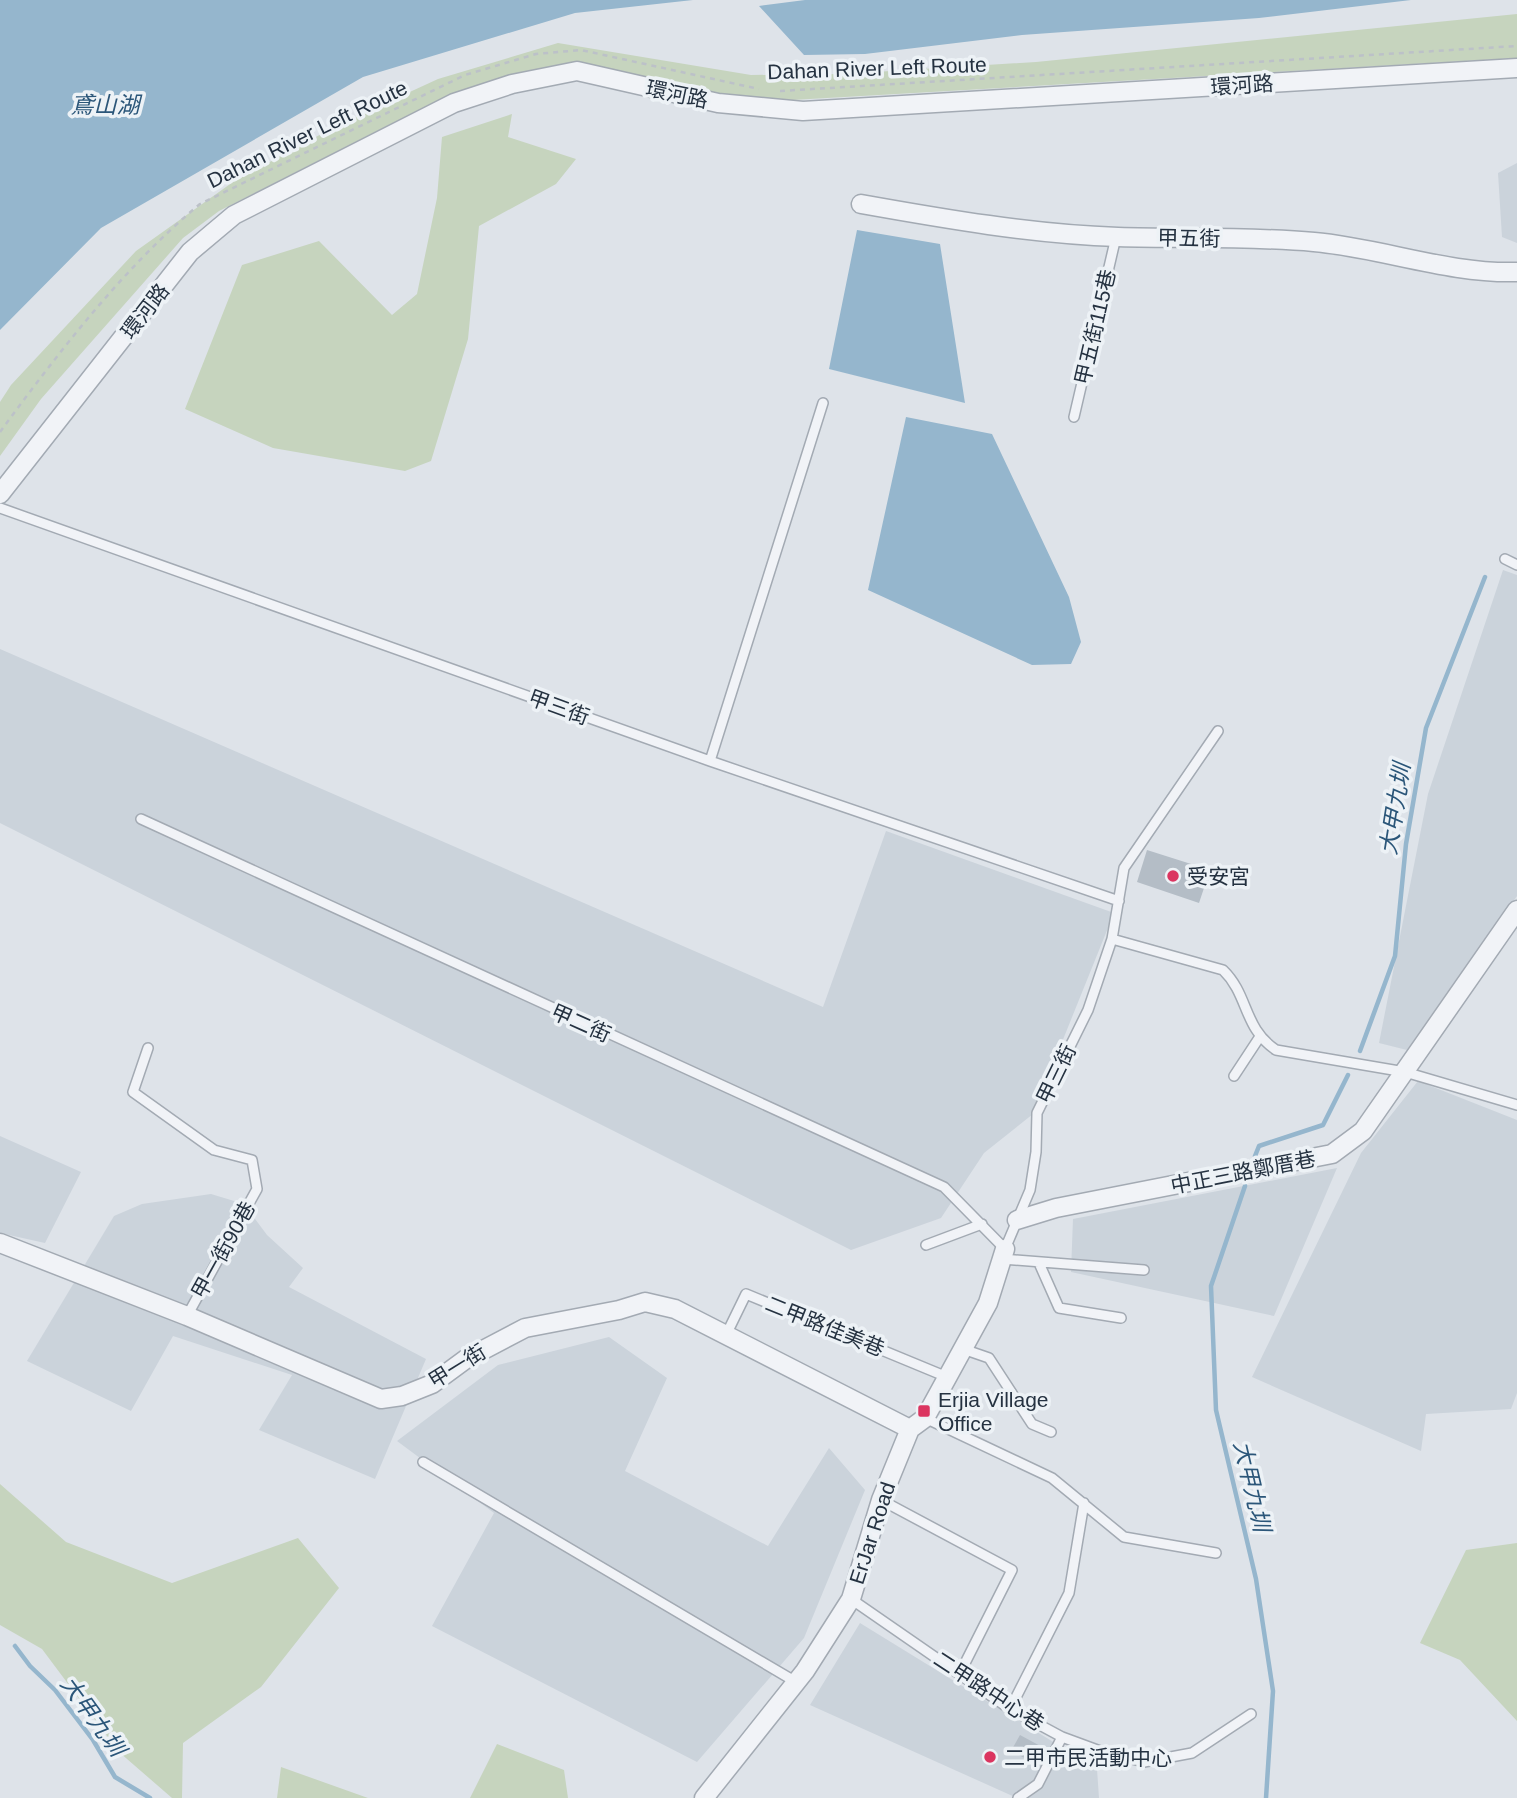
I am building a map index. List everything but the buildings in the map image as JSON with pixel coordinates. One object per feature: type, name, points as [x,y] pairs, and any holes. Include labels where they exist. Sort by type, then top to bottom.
[{"type":"street","name":"環河路","points":[[0,494],[190,252],[233,215],[454,103],[512,84],[577,71],[718,103],[803,111],[1517,68]]},
{"type":"street","name":"甲五街","points":[[861,204],[943,218],[1116,237],[1291,240],[1363,248],[1480,272],[1517,272]]},
{"type":"street","name":"中正三路鄭厝巷","points":[[1017,1220],[1056,1208],[1332,1154],[1363,1131],[1517,910]]},
{"type":"street","name":"甲一街","points":[[0,1243],[187,1316],[381,1399],[402,1396],[432,1384],[466,1359],[525,1328],[619,1310],[645,1302],[675,1309],[725,1336],[917,1423]]},
{"type":"street","name":"ErJar Road","points":[[704,1798],[796,1682],[851,1600],[881,1500],[917,1423],[947,1377],[988,1303],[1002,1254]]},
{"type":"lane","name":"甲五街115巷","points":[[1074,417],[1116,237]]},
{"type":"lane","points":[[710,761],[823,403]]},
{"type":"lane","name":"甲三街","points":[[0,508],[710,761],[1119,901]]},
{"type":"lane","points":[[1505,559],[1517,565]]},
{"type":"lane","name":"甲三街","points":[[1002,1254],[1030,1190],[1036,1152],[1037,1113],[1088,1010],[1112,939],[1124,868],[1218,731]]},
{"type":"lane","name":"甲二街","points":[[141,819],[944,1188],[982,1224],[1002,1254]]},
{"type":"lane","points":[[1112,939],[1223,970],[1233,979],[1259,1038],[1276,1050],[1405,1072],[1517,1105]]},
{"type":"lane","points":[[1234,1076],[1259,1038]]},
{"type":"lane","name":"甲一街90巷","points":[[148,1048],[134,1092],[214,1150],[252,1160],[257,1189],[187,1316]]},
{"type":"lane","points":[[926,1245],[982,1224]]},
{"type":"lane","points":[[1002,1254],[1039,1263],[1144,1270]]},
{"type":"lane","points":[[1039,1263],[1059,1308],[1121,1318]]},
{"type":"lane","name":"二甲路佳美巷","points":[[725,1336],[746,1294],[947,1377]]},
{"type":"lane","points":[[963,1349],[989,1357],[1032,1424],[1051,1432]]},
{"type":"lane","points":[[917,1423],[1052,1478],[1124,1537],[1216,1553]]},
{"type":"lane","points":[[423,1462],[796,1682]]},
{"type":"lane","points":[[881,1500],[1012,1570],[960,1673]]},
{"type":"lane","points":[[1010,1709],[1069,1593],[1084,1503]]},
{"type":"lane","name":"二甲路中心巷","points":[[851,1600],[1010,1709],[1062,1737],[1144,1762],[1192,1753],[1251,1714]]},
{"type":"lane","points":[[1018,1798],[1038,1784],[1062,1737]]},
{"type":"path","name":"Dahan River Left Route","points":[[0,432],[43,373],[163,235],[200,204],[465,75],[536,54],[581,50],[769,91],[1517,46]]},
{"type":"shaded area","points":[[1517,163],[1517,243],[1502,237],[1498,173]]},
{"type":"shaded area","points":[[1503,570],[1517,575],[1517,896],[1407,1050],[1379,1043],[1428,794]]},
{"type":"shaded area","points":[[0,649],[823,1007],[886,831],[1114,913],[1033,1114],[984,1153],[941,1218],[851,1250],[0,823]]},
{"type":"shaded area","points":[[1418,1081],[1517,1120],[1517,1393],[1511,1409],[1426,1414],[1421,1451],[1252,1377],[1361,1153]]},
{"type":"shaded area","points":[[0,1136],[81,1172],[45,1243],[0,1233]]},
{"type":"shaded area","points":[[1337,1168],[1274,1316],[1071,1272],[1073,1219]]},
{"type":"shaded area","points":[[211,1194],[244,1204],[267,1235],[303,1268],[289,1287],[426,1359],[375,1479],[259,1430],[292,1375],[173,1336],[131,1411],[27,1361],[114,1216],[142,1204]]},
{"type":"shaded area","points":[[609,1337],[667,1378],[625,1471],[768,1546],[829,1448],[865,1490],[804,1638],[697,1762],[432,1626],[494,1513],[397,1441],[498,1365]]},
{"type":"shaded area","points":[[860,1623],[1097,1769],[1099,1798],[1017,1798],[810,1705]]},
{"type":"green space","points":[[1517,14],[1517,58],[775,101],[719,95],[633,74],[558,69],[475,87],[397,121],[219,211],[183,238],[41,399],[0,456],[0,402],[11,385],[136,251],[233,182],[338,125],[438,79],[558,43],[751,75],[843,74],[1036,62]]},
{"type":"green space","points":[[512,114],[508,137],[576,159],[556,184],[479,226],[468,339],[431,461],[405,471],[273,448],[185,409],[242,265],[319,241],[392,315],[417,294],[437,198],[442,137]]},
{"type":"green space","points":[[0,1484],[66,1542],[172,1583],[298,1538],[339,1588],[261,1687],[183,1743],[182,1798],[172,1798],[119,1752],[42,1649],[0,1625]]},
{"type":"green space","points":[[1517,1543],[1517,1721],[1460,1660],[1420,1643],[1466,1550]]},
{"type":"green space","points":[[497,1744],[564,1770],[568,1798],[470,1798]]},
{"type":"green space","points":[[281,1767],[368,1798],[277,1798]]},
{"type":"water","name":"鳶山湖","points":[[0,0],[693,0],[575,13],[363,77],[101,228],[0,330]]},
{"type":"water","points":[[805,0],[1411,0],[1259,18],[1022,35],[865,54],[804,55],[759,6]]},
{"type":"water","points":[[857,230],[940,244],[965,403],[829,369]]},
{"type":"water","points":[[906,417],[992,434],[1069,597],[1081,642],[1071,664],[1032,665],[868,590]]},
{"type":"waterway","name":"大甲九圳","points":[[1360,1051],[1395,956],[1406,844],[1426,728],[1485,577]]},
{"type":"waterway","name":"大甲九圳","points":[[1255,1156],[1259,1146],[1323,1125],[1348,1075]]},
{"type":"waterway","name":"大甲九圳","points":[[1245,1186],[1211,1286],[1216,1410],[1256,1579],[1273,1691],[1266,1798]]},
{"type":"waterway","name":"大甲九圳","points":[[15,1646],[30,1666],[55,1690],[93,1740],[115,1777],[150,1798]]},
{"type":"place","name":"受安宮","points":[[1173,876]]},
{"type":"place","name":"Erjia Village Office","points":[[924,1411]]},
{"type":"place","name":"二甲市民活動中心","points":[[990,1757]]}]
